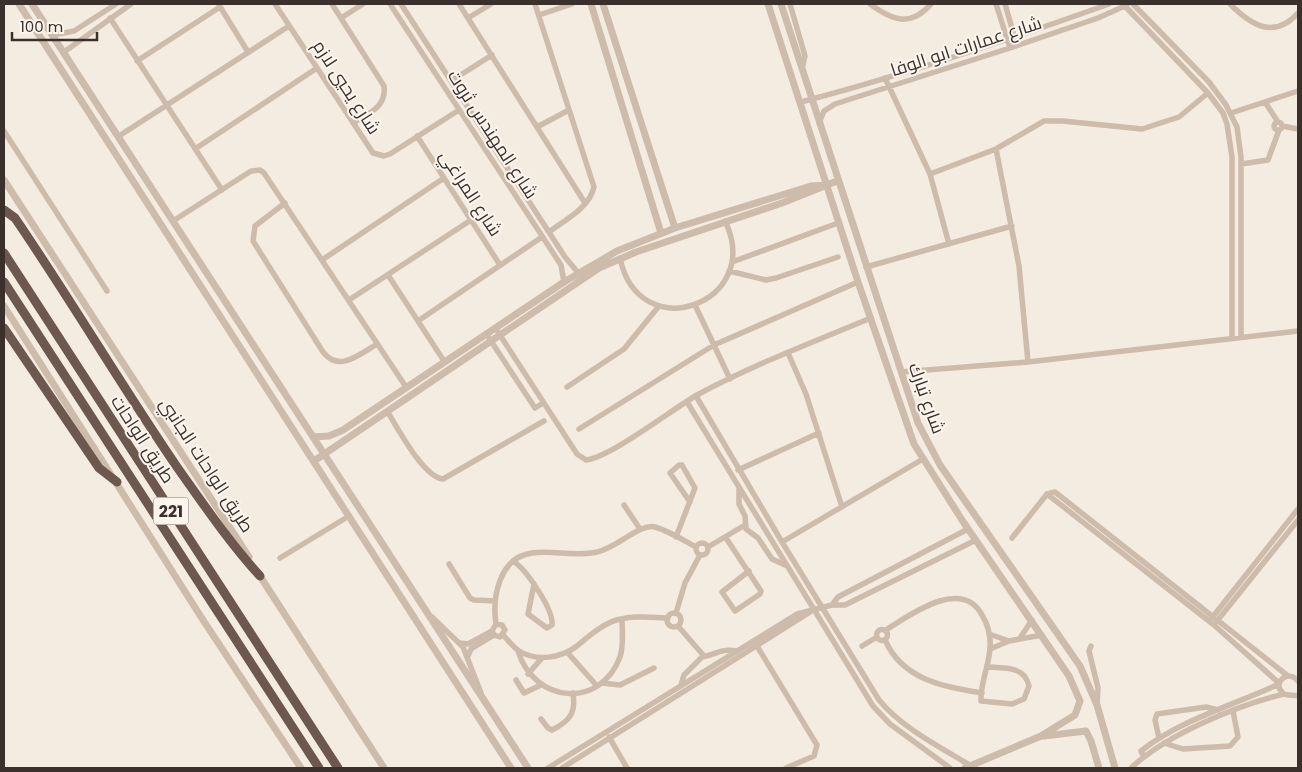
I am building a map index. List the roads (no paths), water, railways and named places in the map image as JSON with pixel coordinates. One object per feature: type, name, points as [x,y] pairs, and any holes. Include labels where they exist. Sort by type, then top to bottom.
[{"type":"highway","points":[[4,210],[15,218],[106,359],[210,514],[227,538],[260,576]]},
{"type":"highway","name":"طريق الواحات","points":[[4,253],[338,768]]},
{"type":"highway","name":"طريق الواحات","points":[[4,282],[7,291],[319,768]]},
{"type":"highway","points":[[4,328],[99,468],[117,482]]},
{"type":"street","points":[[19,4],[511,768]]},
{"type":"street","points":[[32,4],[528,768]]},
{"type":"street","points":[[53,35],[67,33],[78,28],[116,4]]},
{"type":"street","points":[[64,52],[83,36],[131,4]]},
{"type":"street","name":"شارع يحيي لازم","points":[[275,4],[373,153],[378,156],[390,154],[459,110]]},
{"type":"street","points":[[332,4],[380,80],[385,93],[380,105],[353,123]]},
{"type":"street","points":[[341,18],[363,4]]},
{"type":"street","name":"شارع المهندس ثروت","points":[[390,4],[561,265],[564,282]]},
{"type":"street","name":"شارع المهندس ثروت","points":[[401,4],[549,232],[581,276]]},
{"type":"street","points":[[459,4],[585,203]]},
{"type":"street","points":[[468,18],[491,4]]},
{"type":"street","points":[[544,4],[535,5],[593,181],[593,193],[585,203],[549,232]]},
{"type":"street","points":[[539,15],[572,4]]},
{"type":"street","points":[[591,4],[661,233]]},
{"type":"street","points":[[603,4],[675,228]]},
{"type":"street","name":"شارع تبارك","points":[[768,4],[801,102],[838,223],[900,408],[914,444],[968,529],[1070,676],[1080,701],[1075,715],[1041,736]]},
{"type":"street","name":"شارع تبارك","points":[[781,4],[860,249],[918,423],[928,446],[1076,660],[1097,705],[1115,768]]},
{"type":"street","points":[[792,4],[805,56],[802,69]]},
{"type":"street","points":[[870,4],[892,18],[903,20],[918,15],[931,4]]},
{"type":"street","points":[[996,4],[1010,48]]},
{"type":"street","points":[[1005,4],[1018,46]]},
{"type":"street","name":"شارع عمارات ابو الوفا","points":[[801,102],[1007,40],[1109,4]]},
{"type":"street","points":[[1128,4],[1145,16],[1209,82],[1231,113],[1237,127],[1241,164],[1241,337]]},
{"type":"street","points":[[1128,4],[1140,20],[1208,93],[1219,107],[1228,124],[1232,150],[1232,338]]},
{"type":"street","name":"شارع عمارات ابو الوفا","points":[[819,123],[824,112],[829,107],[1018,46],[1128,4]]},
{"type":"street","points":[[1231,4],[1260,27],[1271,28],[1282,25],[1298,12]]},
{"type":"street","points":[[137,61],[219,5],[248,52]]},
{"type":"street","points":[[1140,20],[1145,16]]},
{"type":"street","points":[[110,18],[222,190]]},
{"type":"street","points":[[119,136],[289,26]]},
{"type":"street","points":[[78,28],[83,36]]},
{"type":"street","points":[[451,81],[492,55]]},
{"type":"street","points":[[195,149],[317,68]]},
{"type":"street","points":[[885,78],[930,174],[949,244]]},
{"type":"street","points":[[1231,113],[1298,91]]},
{"type":"street","points":[[930,174],[996,149],[1044,121],[1063,121],[1132,129],[1154,126],[1178,117],[1208,93]]},
{"type":"street","points":[[452,99],[460,94]]},
{"type":"street","points":[[1265,102],[1280,126],[1298,129]]},
{"type":"street","points":[[537,127],[569,110]]},
{"type":"street","points":[[1241,164],[1268,160],[1280,126]]},
{"type":"street","points":[[4,131],[108,291]]},
{"type":"street","name":"شارع المراغي","points":[[417,136],[500,265]]},
{"type":"street","points":[[996,149],[1012,226],[1022,293],[1028,362]]},
{"type":"street","points":[[1232,150],[1240,150]]},
{"type":"street","points":[[173,221],[251,171],[260,170],[268,176],[406,387]]},
{"type":"street","points":[[322,260],[444,178]]},
{"type":"street","name":"طريق الواحات الجانبي","points":[[4,180],[384,768]]},
{"type":"street","points":[[313,437],[328,436],[343,430],[564,282],[620,258],[814,192],[838,181]]},
{"type":"street","points":[[314,461],[500,335],[617,251],[675,228],[811,186],[827,185]]},
{"type":"street","points":[[285,203],[255,226],[253,241],[323,352],[330,360],[346,362],[377,344]]},
{"type":"street","points":[[349,300],[471,220]]},
{"type":"street","points":[[620,258],[622,271],[636,292],[659,306],[674,309],[695,305],[717,291],[729,271],[732,262],[731,237],[725,222]]},
{"type":"street","points":[[732,262],[838,223]]},
{"type":"street","points":[[866,267],[1012,226]]},
{"type":"street","points":[[418,321],[542,237]]},
{"type":"street","points":[[848,253],[860,249]]},
{"type":"street","points":[[729,271],[766,280],[838,256]]},
{"type":"street","points":[[561,265],[568,260]]},
{"type":"street","points":[[388,275],[444,361]]},
{"type":"street","points":[[579,429],[714,345],[858,282]]},
{"type":"street","points":[[695,305],[730,378]]},
{"type":"street","points":[[4,306],[203,620],[301,768]]},
{"type":"street","points":[[567,387],[624,349],[659,306]]},
{"type":"street","points":[[495,328],[577,454],[586,460],[604,453],[696,396],[730,378],[871,318]]},
{"type":"street","points":[[901,372],[1028,362],[1298,331]]},
{"type":"street","points":[[486,334],[536,408],[543,403]]},
{"type":"street","points":[[243,353],[255,345]]},
{"type":"street","points":[[788,353],[806,394],[842,507]]},
{"type":"street","points":[[740,374],[743,382]]},
{"type":"street","points":[[696,396],[774,530],[884,705],[920,734],[968,767],[1041,736],[1086,731],[1099,768]]},
{"type":"street","points":[[687,402],[812,610],[880,715],[950,768]]},
{"type":"street","points":[[386,411],[427,471],[437,479],[443,479],[544,421]]},
{"type":"street","points":[[738,470],[819,433]]},
{"type":"street","points":[[782,542],[923,459]]},
{"type":"street","points":[[676,537],[690,502],[695,486],[682,465],[679,465],[670,473],[690,502]]},
{"type":"street","points":[[934,476],[944,470]]},
{"type":"street","points":[[740,489],[738,504],[746,519],[745,525],[749,532],[758,538],[772,559],[785,565]]},
{"type":"street","points":[[1012,538],[1047,494],[1055,492],[1213,620],[1288,676],[1297,678]]},
{"type":"street","points":[[624,505],[640,528]]},
{"type":"street","points":[[1213,620],[1298,509]]},
{"type":"street","points":[[962,520],[973,513]]},
{"type":"street","points":[[280,558],[349,516]]},
{"type":"street","points":[[1213,620],[1298,520]]},
{"type":"street","points":[[708,547],[733,534],[745,525]]},
{"type":"street","points":[[468,657],[471,649],[493,633],[496,624],[495,601],[501,578],[513,561],[532,553],[580,555],[605,550],[622,542],[640,528],[654,527],[696,546],[704,543],[708,547]]},
{"type":"street","points":[[832,605],[838,597],[968,529]]},
{"type":"street","points":[[767,535],[774,530]]},
{"type":"street","points":[[733,534],[749,532]]},
{"type":"street","points":[[726,538],[749,571],[761,592],[735,611],[722,592],[749,571]]},
{"type":"street","points":[[548,768],[797,614],[832,605],[845,605],[976,540]]},
{"type":"street","points":[[696,546],[696,552],[700,555]]},
{"type":"street","points":[[700,555],[707,554],[708,547]]},
{"type":"street","points":[[518,651],[542,658],[567,652],[601,627],[622,619],[640,617],[668,618],[676,613],[685,583],[700,555]]},
{"type":"street","points":[[381,565],[392,557]]},
{"type":"street","points":[[513,561],[522,567],[534,584],[552,619],[552,625],[547,628],[528,614],[534,584]]},
{"type":"street","points":[[449,564],[470,598],[477,601],[495,601]]},
{"type":"street","points":[[1006,582],[1016,575]]},
{"type":"street","points":[[881,576],[886,584]]},
{"type":"street","points":[[862,646],[877,637],[880,630],[886,630],[920,611],[955,597],[962,598],[975,605],[984,619],[989,634],[990,649],[982,693],[982,702],[1019,703],[1028,693],[1028,680],[1019,670],[987,667]]},
{"type":"street","points":[[562,768],[608,737],[812,610]]},
{"type":"street","points":[[426,612],[460,643],[468,657],[483,700]]},
{"type":"street","points":[[676,613],[681,619],[678,626]]},
{"type":"street","points":[[668,618],[670,626],[678,626]]},
{"type":"street","points":[[599,685],[615,666],[620,655],[622,619]]},
{"type":"street","points":[[1020,638],[1032,620]]},
{"type":"street","points":[[1213,620],[1279,683],[1280,690],[1284,694]]},
{"type":"street","points":[[496,624],[504,626],[503,635]]},
{"type":"street","points":[[678,626],[704,656]]},
{"type":"street","points":[[885,640],[888,636],[886,630]]},
{"type":"street","points":[[460,643],[468,644],[493,633],[503,635],[518,651],[528,674],[541,685],[557,692],[573,693],[599,685],[620,684],[654,668]]},
{"type":"street","points":[[989,634],[1009,641]]},
{"type":"street","points":[[990,649],[1020,638],[1042,635]]},
{"type":"street","points":[[877,637],[880,640],[885,640]]},
{"type":"street","points":[[885,640],[898,661],[918,677],[944,686],[982,693]]},
{"type":"street","points":[[694,646],[698,660]]},
{"type":"street","points":[[757,646],[818,745],[814,756],[786,768]]},
{"type":"street","points":[[1091,646],[1089,651],[1098,688],[1097,705]]},
{"type":"street","points":[[681,685],[684,675],[704,656],[710,656],[724,649],[736,651]]},
{"type":"street","points":[[567,652],[599,685]]},
{"type":"street","points":[[528,674],[542,658]]},
{"type":"street","points":[[1131,768],[1142,754],[1159,738],[1279,683],[1288,676]]},
{"type":"street","points":[[516,680],[524,694],[541,685]]},
{"type":"street","points":[[1142,754],[1233,711],[1284,694],[1296,695],[1298,689]]},
{"type":"street","points":[[541,719],[550,730],[568,721],[573,711],[573,693]]},
{"type":"street","points":[[1159,738],[1155,720],[1157,714],[1206,707],[1218,710]]},
{"type":"street","points":[[1164,743],[1184,749],[1230,746],[1238,737],[1233,711]]},
{"type":"street","points":[[608,737],[627,768]]},
{"type":"street","points":[[587,744],[591,750]]}]
